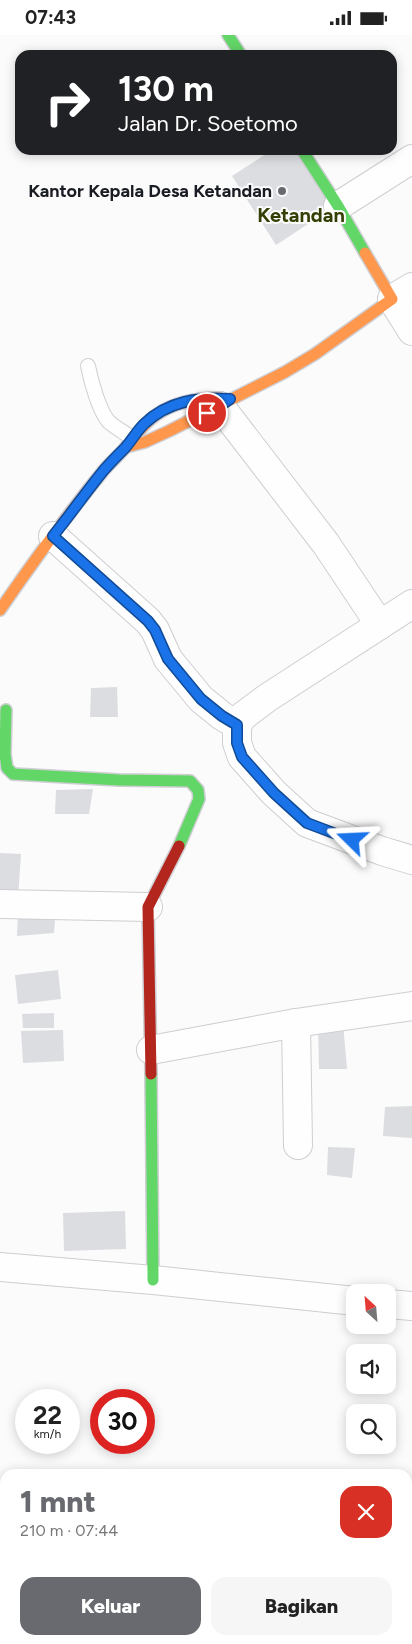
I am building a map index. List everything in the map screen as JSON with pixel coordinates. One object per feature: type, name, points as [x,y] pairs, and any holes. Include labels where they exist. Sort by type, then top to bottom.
[{"type":"street","points":[[228,35],[238,50]]},
{"type":"street","points":[[305,155],[338,206],[402,293],[412,331]]},
{"type":"street","points":[[338,206],[412,159]]},
{"type":"street","points":[[129,443],[145,441],[161,434],[285,372],[315,354],[402,293]]},
{"type":"street","points":[[0,610],[53,536],[105,469],[150,419],[173,406],[205,398],[225,402],[326,544],[380,625]]},
{"type":"street","points":[[53,536],[148,621],[155,630],[168,659],[201,699],[237,725]]},
{"type":"street","points":[[412,604],[266,698],[243,716],[237,725],[237,743],[242,757],[274,793],[307,823],[412,860]]},
{"type":"street","points":[[6,710],[5,754],[7,768],[13,773],[119,780],[190,781],[196,785],[198,790],[199,799],[183,837],[148,907],[153,1280]]},
{"type":"street","points":[[0,904],[148,907]]},
{"type":"street","points":[[151,1049],[296,1023],[412,1006]]},
{"type":"street","points":[[296,1023],[298,1145]]},
{"type":"street","points":[[0,1267],[153,1280],[346,1300]]},
{"type":"street","points":[[396,1305],[412,1306]]},
{"type":"lane","points":[[88,366],[98,399],[109,421],[129,443]]},
{"type":"building","name":"Kantor Kepala Desa Ketandan","points":[[264,155],[299,155],[334,207],[276,245],[232,176]]},
{"type":"building","points":[[117,687],[118,717],[90,717],[91,688]]},
{"type":"building","points":[[93,789],[89,814],[55,814],[56,790]]},
{"type":"building","points":[[0,853],[21,854],[18,898],[0,898]]},
{"type":"building","points":[[56,906],[54,933],[17,936],[18,911]]},
{"type":"building","points":[[58,970],[61,999],[18,1004],[15,975]]},
{"type":"building","points":[[54,1013],[54,1028],[23,1028],[22,1014]]},
{"type":"building","points":[[343,1023],[347,1069],[319,1069],[318,1026]]},
{"type":"building","points":[[63,1030],[64,1061],[23,1063],[21,1031]]},
{"type":"building","points":[[412,1106],[412,1138],[383,1136],[385,1107]]},
{"type":"building","points":[[328,1147],[355,1148],[352,1178],[327,1175]]},
{"type":"building","points":[[125,1211],[126,1249],[64,1251],[63,1213]]},
{"type":"traffic: fast","points":[[228,35],[238,50]]},
{"type":"traffic: fast","points":[[305,155],[365,253]]},
{"type":"traffic: fast","points":[[6,710],[5,754],[7,768],[13,774],[119,780],[190,781],[198,790],[199,799],[179,846]]},
{"type":"traffic: fast","points":[[151,1074],[153,1280]]},
{"type":"traffic: slow","points":[[126,447],[145,442],[169,431],[285,372],[315,354],[392,299],[365,253]]},
{"type":"traffic: slow","points":[[0,610],[77,504],[104,470],[147,422],[163,411],[179,404],[196,400],[221,398]]},
{"type":"traffic: jam","points":[[151,1074],[148,907],[179,846]]},
{"type":"place","name":"Kantor Kepala Desa Ketandan","points":[[282,191]]},
{"type":"district","name":"Ketandan","points":[[301,215]]},
{"type":"route","points":[[207,413],[230,399],[205,398],[192,400],[157,414],[144,425],[105,469],[53,536],[148,621],[155,630],[168,659],[201,699],[237,725],[237,743],[242,757],[274,793],[307,823],[352,840]]}]
